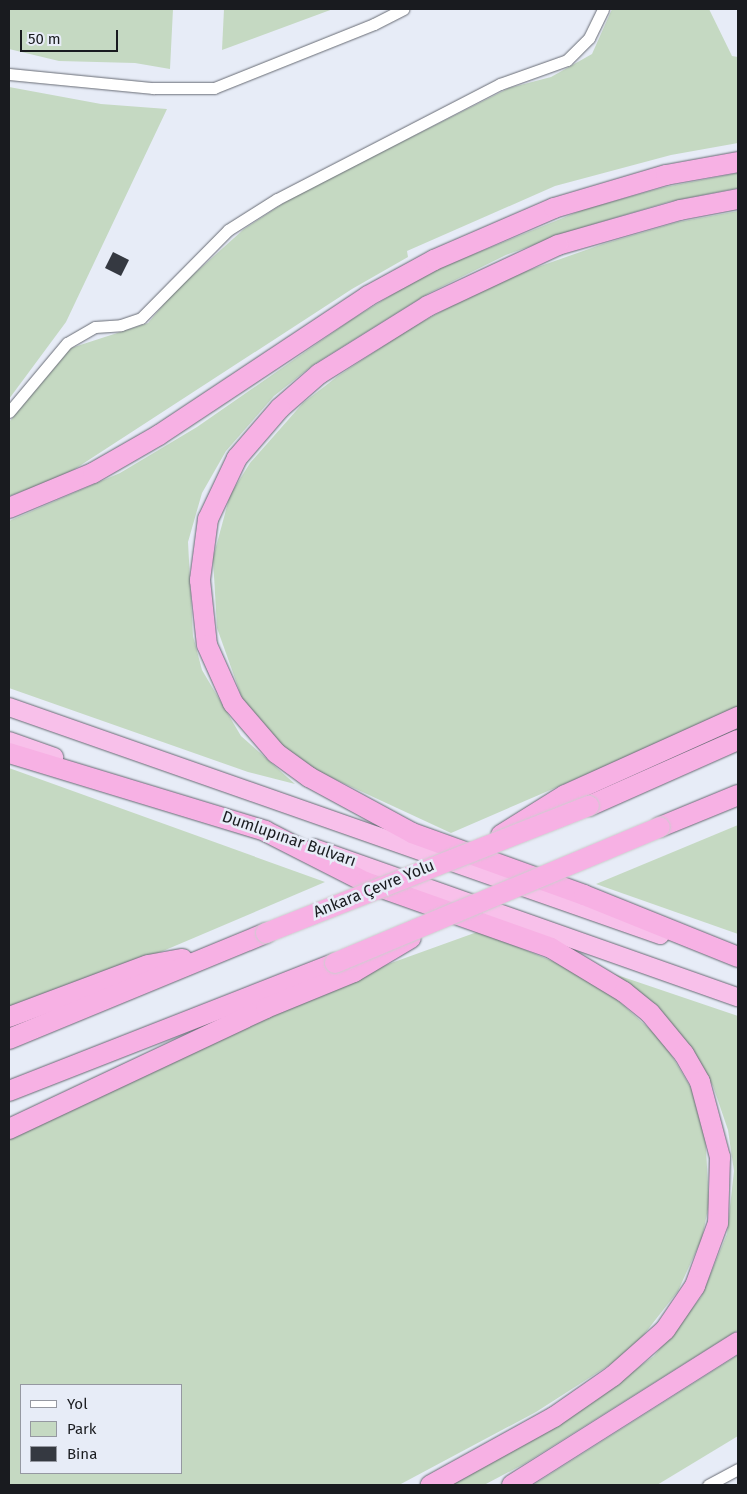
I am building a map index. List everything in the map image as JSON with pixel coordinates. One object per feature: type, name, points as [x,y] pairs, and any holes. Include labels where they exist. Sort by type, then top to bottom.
[{"type":"highway","points":[[9,508],[93,473],[159,435],[368,296],[434,260],[554,208],[666,175],[738,162]]},
{"type":"highway","points":[[738,199],[680,210],[558,245],[428,306],[319,374],[280,408],[237,458],[208,519],[200,580],[207,645],[233,703],[251,728],[309,777],[412,833],[529,874],[738,957]]},
{"type":"highway","name":"Dumlupınar Bulvarı","points":[[9,707],[738,963]]},
{"type":"highway","points":[[484,845],[565,796],[738,717]]},
{"type":"highway","name":"Ankara Çevre Yolu","points":[[9,1039],[484,845],[589,806],[738,740]]},
{"type":"highway","name":"Dumlupınar Bulvarı","points":[[9,741],[738,997]]},
{"type":"highway","points":[[9,754],[265,831],[365,882],[551,948],[592,969],[650,1013],[666,1030],[700,1082],[714,1122],[720,1157],[718,1223],[702,1272],[678,1313],[649,1345],[605,1382],[554,1417],[431,1485]]},
{"type":"highway","points":[[9,1092],[335,963],[738,795]]},
{"type":"highway","points":[[660,827],[738,804]]},
{"type":"highway","points":[[9,1129],[258,1012],[354,972],[443,918]]},
{"type":"highway","points":[[9,1017],[148,965],[223,952]]},
{"type":"highway","points":[[512,1485],[738,1342]]},
{"type":"street","points":[[9,74],[153,88],[214,88],[374,24],[403,9]]},
{"type":"street","points":[[9,412],[67,343],[95,327],[121,325],[141,318],[228,230],[277,200],[500,84],[535,75],[567,60],[589,38],[603,9]]},
{"type":"street","points":[[708,1485],[738,1469]]},
{"type":"green space","points":[[9,9],[173,9],[170,69],[135,63],[59,61],[9,49]]},
{"type":"green space","points":[[224,9],[333,9],[222,50]]},
{"type":"green space","points":[[612,9],[709,9],[732,56],[738,57],[738,143],[671,155],[555,186],[407,251],[408,257],[352,289],[61,478],[9,496],[9,422],[71,348],[148,323],[174,292],[244,229],[296,195],[509,88],[551,77],[592,54]]},
{"type":"green space","points":[[9,87],[101,104],[167,109],[66,322],[9,399]]},
{"type":"green space","points":[[738,173],[738,188],[668,202],[581,228],[506,255],[429,293],[313,365],[274,396],[226,451],[202,493],[188,542],[193,636],[202,670],[241,736],[295,784],[248,772],[9,688],[9,521],[120,473],[197,427],[351,320],[427,273],[585,209],[665,187]]},
{"type":"green space","points":[[738,211],[738,709],[451,833],[302,764],[267,733],[242,698],[217,628],[213,558],[230,495],[250,463],[303,403],[338,376],[409,329],[495,282],[603,244],[678,222]]},
{"type":"green space","points":[[9,768],[325,882],[163,951],[9,1009]]},
{"type":"green space","points":[[738,825],[738,934],[596,884]]},
{"type":"green space","points":[[480,931],[593,978],[663,1041],[694,1093],[705,1130],[709,1204],[702,1238],[678,1291],[642,1337],[614,1362],[536,1412],[399,1485],[9,1485],[9,1137],[369,971]]},
{"type":"green space","points":[[614,974],[738,1016],[738,1330],[524,1464],[484,1485],[451,1485],[569,1418],[654,1356],[701,1297],[727,1234],[734,1171],[728,1130],[713,1086],[694,1054]]},
{"type":"green space","points":[[738,1355],[738,1436],[657,1485],[533,1485]]},
{"type":"building","points":[[113,252],[129,260],[121,276],[105,268]]}]
